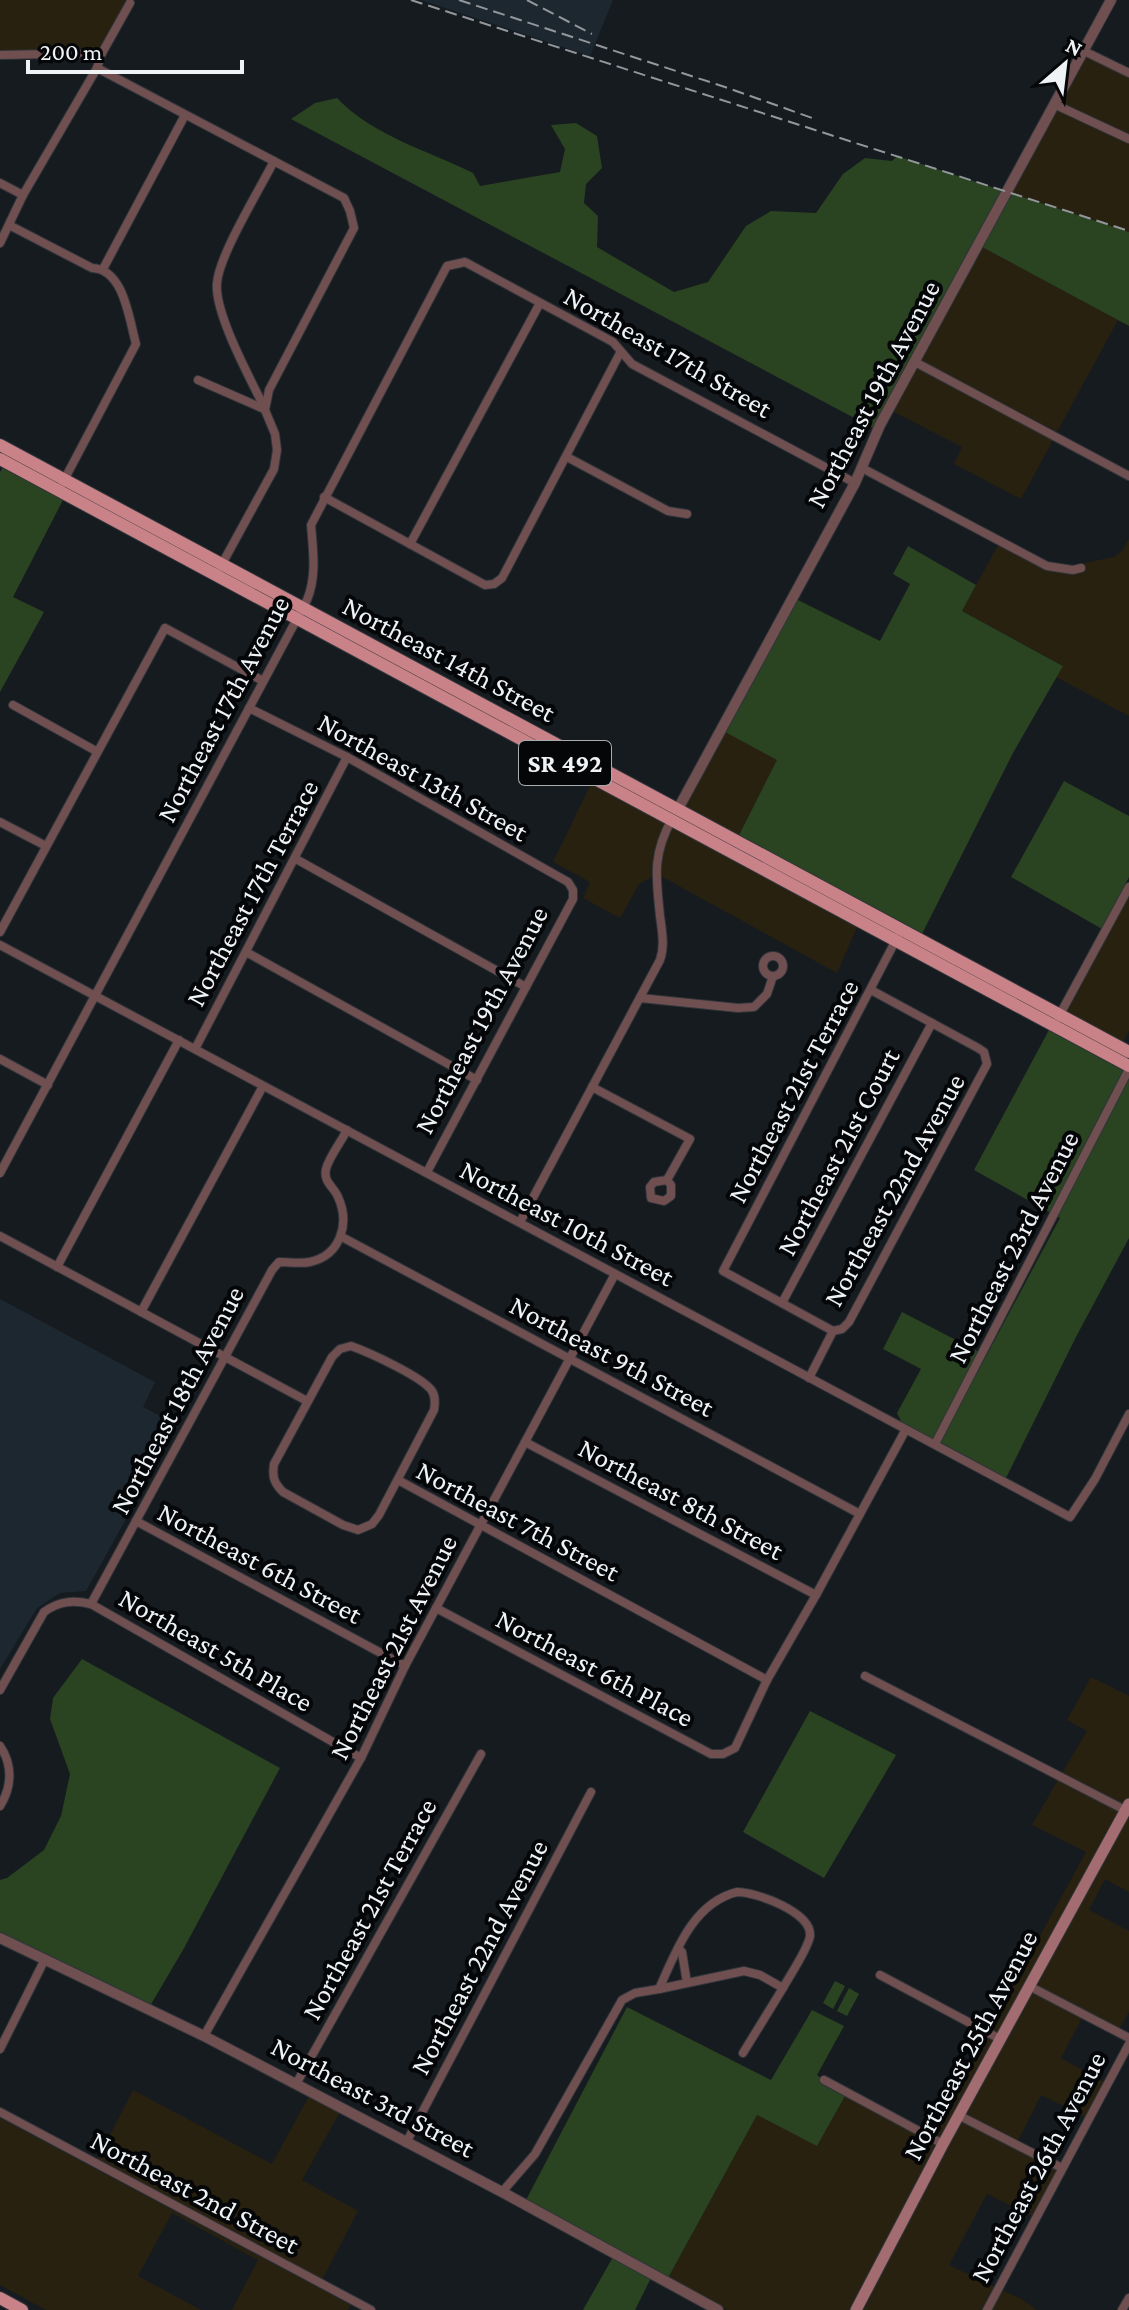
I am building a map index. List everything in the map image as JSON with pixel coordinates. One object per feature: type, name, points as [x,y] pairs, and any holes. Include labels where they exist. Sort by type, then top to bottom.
[{"type":"main road","name":"Northeast 14th Street","points":[[0,445],[62,485],[219,570],[1056,1020],[1129,1052]]},
{"type":"main road","name":"Northeast 14th Street","points":[[0,459],[62,485]]},
{"type":"main road","name":"Northeast 14th Street","points":[[1056,1020],[1129,1068]]},
{"type":"main road","name":"Northeast 25th Avenue","points":[[856,2310],[958,2115],[1127,1807]]},
{"type":"main road","points":[[0,2298],[22,2310]]},
{"type":"street","name":"Northeast 19th Avenue","points":[[675,815],[855,483],[880,425],[1111,0]]},
{"type":"street","points":[[0,243],[23,195],[97,68],[130,3]]},
{"type":"street","points":[[1084,51],[1129,73]]},
{"type":"street","points":[[0,55],[102,53]]},
{"type":"street","points":[[97,68],[344,198],[354,228],[269,390],[265,410]]},
{"type":"street","points":[[1056,105],[1129,139]]},
{"type":"street","points":[[103,269],[185,115]]},
{"type":"street","points":[[219,570],[274,469],[277,450],[275,434],[221,311],[217,284],[224,258],[274,161]]},
{"type":"street","points":[[0,183],[23,195]]},
{"type":"street","points":[[9,225],[113,276],[136,344],[62,485]]},
{"type":"street","name":"Northeast 17th Street","points":[[457,262],[465,262],[613,342],[632,364],[855,483]]},
{"type":"street","name":"Northeast 17th Avenue","points":[[0,1173],[300,613],[313,580],[311,525],[447,266],[457,262]]},
{"type":"street","points":[[410,544],[540,303]]},
{"type":"street","points":[[324,497],[485,585],[494,584],[502,578],[620,353]]},
{"type":"street","points":[[915,362],[1129,476]]},
{"type":"street","points":[[198,380],[265,410]]},
{"type":"street","points":[[567,457],[668,511],[687,514]]},
{"type":"street","points":[[862,468],[1047,566],[1073,570],[1081,568]]},
{"type":"street","points":[[0,932],[165,628],[263,681]]},
{"type":"street","points":[[13,705],[96,751]]},
{"type":"street","name":"Northeast 13th Street","points":[[249,708],[347,757],[568,882],[573,890]]},
{"type":"street","name":"Northeast 17th Terrace","points":[[195,1049],[347,757]]},
{"type":"street","points":[[520,1222],[662,955],[656,863],[663,836],[675,815]]},
{"type":"street","points":[[0,822],[46,846]]},
{"type":"street","points":[[296,859],[526,987]]},
{"type":"street","points":[[1056,1020],[1129,887]]},
{"type":"street","name":"Northeast 19th Avenue","points":[[427,1172],[573,899],[573,890]]},
{"type":"street","name":"Northeast 21st Terrace","points":[[782,1303],[723,1271],[899,935]]},
{"type":"street","name":"Northeast 10th Street","points":[[0,945],[1070,1517],[1095,1479],[1129,1414]]},
{"type":"street","points":[[246,952],[477,1080]]},
{"type":"street","points":[[640,998],[754,1007],[767,994],[773,976]]},
{"type":"street","points":[[871,990],[932,1023]]},
{"type":"street","name":"Northeast 22nd Avenue","points":[[809,1378],[833,1331],[842,1329],[849,1322],[985,1070],[987,1058],[978,1048],[932,1023]]},
{"type":"street","name":"Northeast 21st Court","points":[[782,1303],[932,1023]]},
{"type":"street","name":"Northeast 17th Terrace","points":[[57,1267],[179,1040]]},
{"type":"street","points":[[0,1059],[48,1085]]},
{"type":"street","name":"Northeast 23rd Avenue","points":[[935,1444],[1129,1068]]},
{"type":"street","points":[[141,1312],[263,1086]]},
{"type":"street","points":[[592,1087],[690,1139],[667,1180]]},
{"type":"street","points":[[342,1237],[344,1216],[337,1193],[327,1183],[326,1170],[347,1130]]},
{"type":"street","points":[[0,1236],[307,1401],[332,1357],[340,1349],[351,1346],[367,1351],[421,1381],[432,1390],[434,1410],[398,1480]]},
{"type":"street","name":"Northeast 18th Avenue","points":[[91,1604],[272,1270],[279,1262],[309,1262],[327,1255],[342,1237]]},
{"type":"street","name":"Northeast 9th Street","points":[[342,1237],[860,1514]]},
{"type":"street","name":"Northeast 21st Avenue","points":[[204,2036],[361,1758],[405,1666],[615,1274]]},
{"type":"street","points":[[782,1303],[833,1331]]},
{"type":"street","name":"Northeast 7th Street","points":[[307,1401],[274,1464],[275,1484],[283,1492],[358,1530],[372,1524],[398,1480],[767,1680]]},
{"type":"street","points":[[767,1680],[905,1431]]},
{"type":"street","name":"Northeast 8th Street","points":[[525,1442],[816,1595]]},
{"type":"street","name":"Northeast 6th Street","points":[[136,1521],[405,1666]]},
{"type":"street","points":[[0,1690],[44,1612],[53,1605],[67,1601],[91,1604]]},
{"type":"street","name":"Northeast 5th Place","points":[[91,1604],[361,1758]]},
{"type":"street","name":"Northeast 6th Place","points":[[436,1608],[711,1754],[723,1754],[735,1748],[767,1680]]},
{"type":"street","points":[[865,1676],[1127,1807]]},
{"type":"street","points":[[0,1746],[6,1755],[10,1775],[8,1793],[0,1806]]},
{"type":"street","name":"Northeast 21st Terrace","points":[[296,2084],[481,1754]]},
{"type":"street","name":"Northeast 22nd Avenue","points":[[406,2143],[591,1792]]},
{"type":"street","points":[[659,1989],[688,1931],[715,1900],[737,1892],[765,1897],[801,1917],[809,1928],[809,1940],[743,2053]]},
{"type":"street","name":"Northeast 3rd Street","points":[[0,1938],[204,2036],[502,2192],[718,2310]]},
{"type":"street","points":[[678,1948],[682,1952],[687,1983]]},
{"type":"street","points":[[0,2049],[44,1961]]},
{"type":"street","points":[[502,2192],[535,2154],[622,2000],[635,1993],[744,1971],[755,1973],[783,1988]]},
{"type":"street","points":[[880,1975],[1000,2039]]},
{"type":"street","points":[[1029,1986],[1129,2038]]},
{"type":"street","name":"Northeast 26th Avenue","points":[[987,2310],[1129,2044]]},
{"type":"street","points":[[824,2080],[943,2144]]},
{"type":"street","name":"Northeast 2nd Street","points":[[0,2112],[354,2306],[371,2310]]},
{"type":"street","points":[[958,2115],[1062,2168]]},
{"type":"street","points":[[1122,2310],[1129,2298]]},
{"type":"shaded area","points":[[0,0],[128,0],[99,49],[0,51]]},
{"type":"shaded area","points":[[421,0],[613,0],[590,56]]},
{"type":"shaded area","points":[[1086,56],[1129,78],[1129,134],[1061,103]]},
{"type":"shaded area","points":[[1057,110],[1129,143],[1129,232],[1011,193]]},
{"type":"shaded area","points":[[982,247],[1118,320],[1057,432],[920,360]]},
{"type":"shaded area","points":[[916,367],[1053,440],[1021,499],[954,464],[962,447],[892,411]]},
{"type":"shaded area","points":[[1129,539],[1129,716],[1056,677],[1062,665],[962,611],[998,545],[1045,569],[1073,574],[1085,571],[1084,563],[1114,557]]},
{"type":"shaded area","points":[[725,732],[778,760],[738,837],[683,808]]},
{"type":"shaded area","points":[[592,782],[666,822],[653,854],[652,877],[639,884],[620,918],[583,898],[590,882],[553,862]]},
{"type":"shaded area","points":[[673,825],[858,925],[837,973],[659,875],[667,837]]},
{"type":"shaded area","points":[[1129,895],[1129,1031],[1122,1043],[1064,1013]]},
{"type":"shaded area","points":[[0,1299],[155,1382],[143,1407],[178,1425],[86,1591],[60,1593],[37,1608],[0,1669]]},
{"type":"shaded area","points":[[1091,1677],[1129,1696],[1129,1797],[1124,1805],[1062,1773],[1087,1731],[1067,1720]]},
{"type":"shaded area","points":[[1058,1780],[1120,1812],[999,2034],[989,2029],[1086,1852],[1032,1825]]},
{"type":"shaded area","points":[[1129,1811],[1129,1892],[1105,1879],[1089,1910],[1129,1931],[1129,2012],[1120,2028],[1034,1984]]},
{"type":"shaded area","points":[[1030,1991],[1082,2018],[1061,2058],[1104,2082],[1085,2117],[1041,2095],[1018,2141],[964,2113]]},
{"type":"shaded area","points":[[985,2036],[995,2041],[941,2139],[932,2134]]},
{"type":"shaded area","points":[[133,2090],[272,2164],[309,2096],[340,2112],[302,2180],[358,2211],[322,2280],[97,2160]]},
{"type":"shaded area","points":[[845,2096],[938,2146],[852,2310],[727,2310],[668,2278],[757,2115],[817,2145]]},
{"type":"shaded area","points":[[0,2118],[351,2305],[348,2310],[232,2310],[258,2260],[172,2213],[138,2276],[201,2310],[46,2310],[0,2285]]},
{"type":"shaded area","points":[[960,2121],[1057,2170],[1032,2216],[987,2194],[949,2265],[995,2287],[983,2310],[860,2310]]},
{"type":"shaded area","points":[[1001,2290],[1020,2298],[1037,2310],[991,2310]]},
{"type":"green space","points":[[337,98],[367,123],[473,173],[480,186],[560,172],[565,149],[551,125],[576,123],[597,136],[602,168],[586,184],[584,203],[598,216],[597,247],[674,292],[708,282],[746,226],[771,211],[816,213],[843,174],[865,158],[892,161],[897,156],[1004,191],[875,429],[291,119],[315,103]]},
{"type":"green space","points":[[1011,193],[1129,232],[1129,326],[982,247]]},
{"type":"green space","points":[[4,466],[64,498],[13,597],[44,612],[0,692],[0,472]]},
{"type":"green space","points":[[908,546],[976,585],[962,611],[1063,666],[1013,753],[921,936],[738,837],[777,760],[725,732],[796,599],[880,641],[910,584],[893,574]]},
{"type":"green space","points":[[1064,781],[1129,816],[1129,877],[1102,929],[1011,877]]},
{"type":"green space","points":[[1050,1028],[1125,1069],[1051,1213],[974,1170]]},
{"type":"green space","points":[[1129,1078],[1129,1238],[1006,1478],[940,1442],[1060,1218],[1057,1216]]},
{"type":"green space","points":[[902,1312],[979,1352],[934,1439],[903,1425],[897,1413],[921,1369],[883,1349]]},
{"type":"green space","points":[[82,1659],[280,1768],[150,2006],[0,1934],[0,1880],[44,1850],[61,1816],[70,1774],[50,1719],[53,1698]]},
{"type":"green space","points":[[810,1711],[896,1755],[824,1878],[743,1832]]},
{"type":"green space","points":[[835,1981],[845,1986],[833,2009],[823,2003]]},
{"type":"green space","points":[[849,1988],[859,1994],[847,2016],[837,2011]]},
{"type":"green space","points":[[627,2007],[771,2080],[812,2010],[844,2026],[817,2075],[821,2078],[819,2082],[845,2096],[817,2146],[757,2115],[668,2278],[526,2200]]},
{"type":"green space","points":[[613,2257],[651,2278],[635,2310],[583,2310]]},
{"type":"railway","points":[[411,0],[1129,231]]},
{"type":"railway","points":[[459,0],[815,119]]},
{"type":"railway","points":[[527,0],[592,34]]}]
